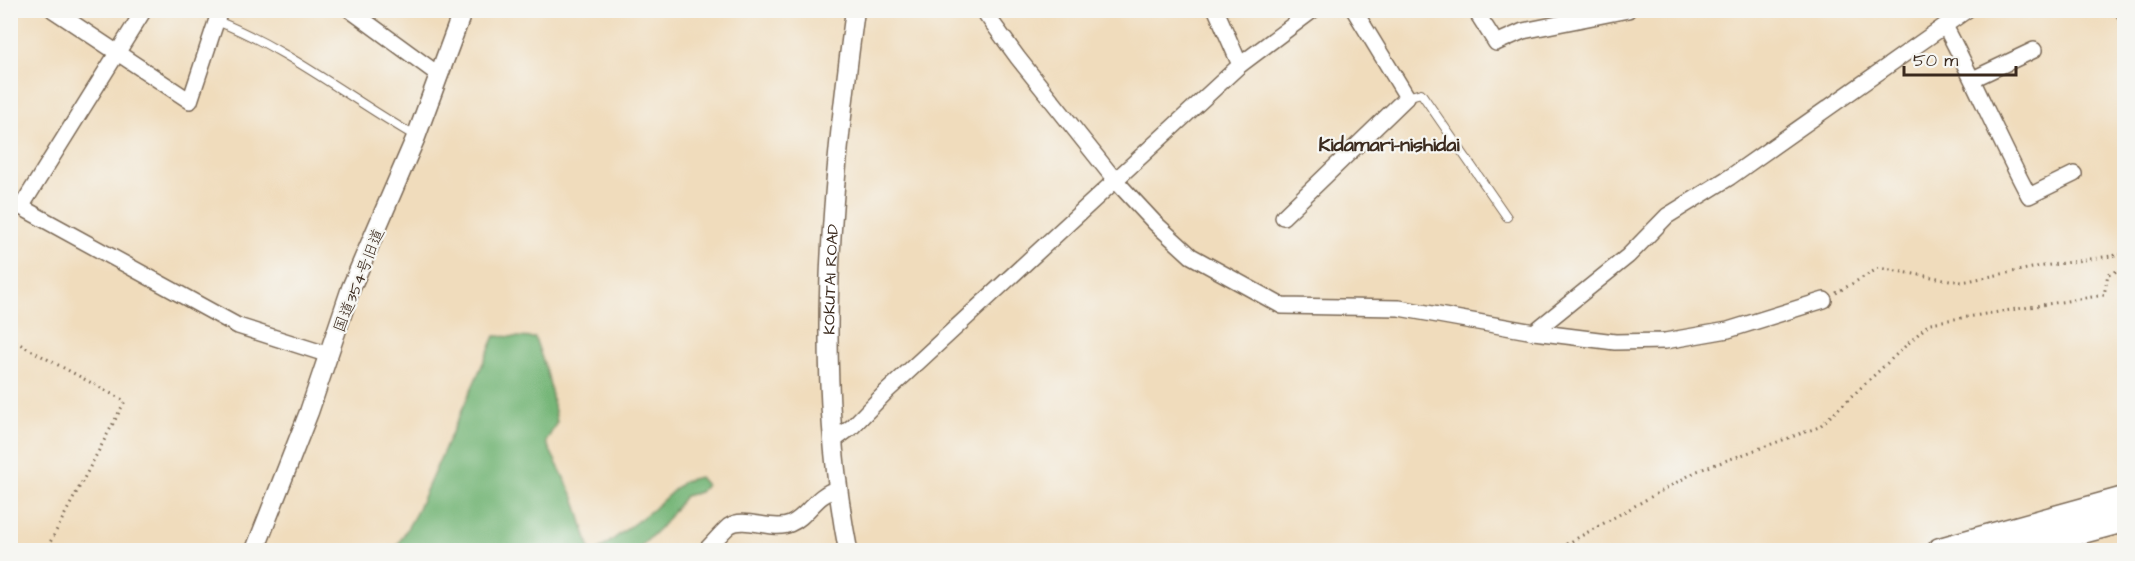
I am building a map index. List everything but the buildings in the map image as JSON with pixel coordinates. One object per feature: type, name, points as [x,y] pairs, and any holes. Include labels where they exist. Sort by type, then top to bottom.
[{"type":"highway","points":[[1940,550],[2124,499]]},
{"type":"highway","points":[[2011,550],[2124,520]]},
{"type":"street","points":[[53,10],[190,101],[219,16]]},
{"type":"street","points":[[144,10],[16,204],[238,326],[329,356]]},
{"type":"street","points":[[350,10],[439,75]]},
{"type":"street","name":"国道354号旧道","points":[[255,550],[329,356],[351,288],[416,137],[463,10]]},
{"type":"street","name":"KOKUTAI ROAD","points":[[848,550],[833,441],[828,331],[829,238],[835,167],[855,10]]},
{"type":"street","points":[[983,10],[1115,180],[1155,223],[1191,256],[1282,306],[1399,308],[1534,332],[1615,342],[1665,341],[1728,330],[1824,300]]},
{"type":"street","points":[[1216,10],[1240,65]]},
{"type":"street","points":[[833,441],[853,426],[886,392],[1240,65],[1313,10]]},
{"type":"street","points":[[1283,217],[1407,97],[1354,10]]},
{"type":"street","points":[[1475,10],[1496,43],[1523,31],[1628,10]]},
{"type":"street","points":[[1534,332],[1628,256],[1667,216],[1730,177],[1967,10]]},
{"type":"street","points":[[1945,26],[1973,79],[1997,138],[2029,196],[2074,174]]},
{"type":"street","points":[[1973,79],[2034,50]]},
{"type":"street","points":[[706,550],[730,525],[739,523],[777,526],[791,524],[825,492],[838,488]]},
{"type":"lane","points":[[219,16],[236,28],[319,74],[365,107],[416,137]]},
{"type":"lane","points":[[1407,97],[1421,93],[1507,217]]},
{"type":"path","points":[[1824,300],[1879,268],[1962,282],[2037,267],[2124,254]]},
{"type":"path","points":[[1556,550],[1697,471],[1819,427],[1930,323],[2104,296],[2108,274],[2124,269]]},
{"type":"path","points":[[10,339],[126,400],[46,550]]},
{"type":"green space","points":[[495,336],[535,338],[548,376],[557,422],[546,442],[575,500],[590,550],[395,550],[416,513]]},
{"type":"green space","points":[[699,477],[706,485],[700,492],[685,496],[664,524],[637,550],[599,550],[652,510],[684,481]]},
{"type":"district","name":"Kidamari-nishidai","points":[[1389,144]]}]
